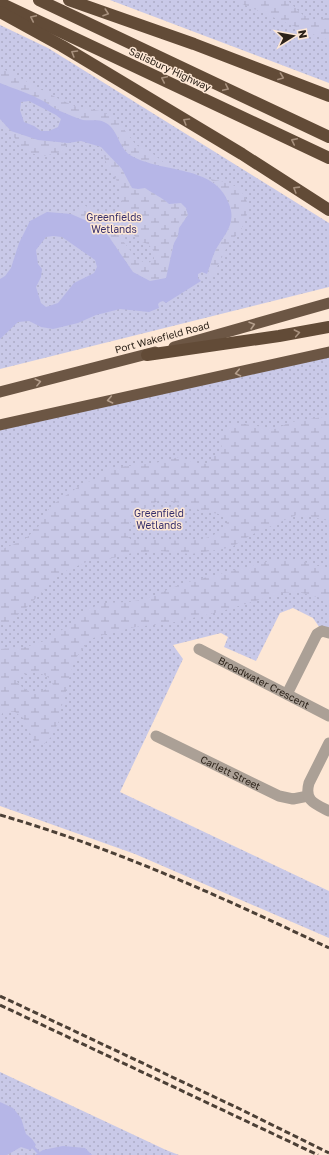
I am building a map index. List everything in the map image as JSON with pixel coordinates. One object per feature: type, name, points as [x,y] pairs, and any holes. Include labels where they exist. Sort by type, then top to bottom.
[{"type":"highway","name":"Salisbury Highway","points":[[39,0],[329,137]]},
{"type":"highway","points":[[69,0],[194,44],[329,96]]},
{"type":"highway","name":"Salisbury Highway","points":[[0,3],[329,158]]},
{"type":"highway","points":[[0,12],[62,46],[242,154],[329,210]]},
{"type":"highway","name":"Port Wakefield Road","points":[[0,392],[147,355],[329,303]]},
{"type":"highway","points":[[147,355],[279,336],[329,327]]},
{"type":"highway","points":[[0,425],[329,352]]},
{"type":"street","points":[[287,694],[317,634],[322,631],[329,633]]},
{"type":"street","name":"Broadwater Crescent","points":[[199,649],[329,716]]},
{"type":"street","name":"Carlett Street","points":[[156,736],[279,796],[293,799],[308,796]]},
{"type":"street","points":[[329,743],[307,789],[308,796],[311,801],[329,811]]},
{"type":"green space","points":[[110,0],[329,0],[329,83]]},
{"type":"green space","points":[[233,0],[287,0],[303,15],[317,21],[329,17],[329,40],[312,34]]},
{"type":"green space","name":"Greenfields Wetlands","points":[[0,25],[48,48],[329,223],[329,287],[0,369]]},
{"type":"green space","points":[[0,67],[77,107],[100,111],[110,115],[119,123],[136,145],[153,154],[172,169],[146,162],[129,154],[121,144],[115,132],[104,122],[83,120],[58,111],[44,102],[0,83]]},
{"type":"green space","points":[[0,119],[11,131],[0,123]]},
{"type":"green space","points":[[11,131],[38,140],[68,143],[62,152],[43,156],[30,153],[19,146]]},
{"type":"green space","points":[[101,147],[122,169],[132,188],[145,188],[169,204],[181,203],[186,208],[188,215],[179,228],[166,278],[150,281],[133,272],[107,234],[71,214],[84,205],[99,214],[110,224],[136,258],[147,264],[154,259],[153,250],[148,244],[142,242],[130,232],[122,220],[120,208],[122,198],[116,179],[107,165]]},
{"type":"green space","points":[[210,179],[226,182],[237,187],[245,196],[249,209],[242,228],[227,247],[212,277],[207,274],[215,251],[230,227],[217,185]]},
{"type":"green space","name":"Greenfield Wetlands","points":[[329,352],[329,633],[322,631],[313,618],[293,608],[280,613],[256,661],[224,647],[228,637],[221,633],[173,645],[183,659],[120,792],[329,891],[329,938],[135,854],[0,806],[0,425]]},
{"type":"green space","points":[[329,416],[329,521],[304,515],[296,515],[251,535],[232,547],[223,549],[191,554],[159,551],[132,553],[109,559],[89,561],[61,573],[25,609],[8,623],[0,625],[0,550],[24,540],[38,527],[46,512],[55,503],[81,485],[97,478],[111,468],[155,463],[179,457],[196,463],[208,464],[211,459],[222,449],[220,438],[225,428],[239,423],[275,429],[291,422]],"holes":[[[158,501],[182,503],[199,510],[228,516],[228,520],[222,529],[206,538],[198,540],[131,540],[127,535],[133,519],[147,507]]]},
{"type":"green space","points":[[277,559],[297,559],[313,565],[329,568],[329,600],[298,592],[282,593],[219,612],[170,623],[135,627],[90,639],[73,662],[64,700],[59,713],[59,721],[51,737],[44,744],[35,744],[23,718],[15,712],[4,711],[0,717],[0,649],[26,647],[47,640],[78,619],[89,609],[103,603],[129,602],[145,599],[184,583]],"holes":[[[30,673],[47,676],[53,685],[43,691],[38,692],[24,689],[16,680],[21,675]]]},
{"type":"green space","points":[[0,1072],[166,1150],[179,1155],[0,1155]]},
{"type":"shaded area","points":[[0,83],[34,96],[58,110],[83,120],[97,120],[104,122],[109,125],[126,152],[130,155],[143,161],[200,176],[212,182],[222,191],[229,204],[231,217],[228,229],[215,251],[207,274],[202,272],[198,274],[198,278],[201,281],[166,303],[163,301],[160,302],[158,304],[159,308],[149,312],[120,309],[96,315],[78,323],[53,329],[41,327],[29,321],[18,322],[0,339],[0,279],[5,276],[11,268],[19,243],[30,221],[47,212],[71,214],[96,225],[107,234],[133,272],[150,281],[166,278],[179,228],[188,215],[186,208],[181,203],[169,204],[145,188],[132,188],[122,169],[101,147],[81,141],[68,143],[38,140],[11,131],[0,119]],"holes":[[[29,101],[61,119],[58,127],[49,131],[41,131],[24,122],[20,110],[21,102]],[[46,237],[62,237],[95,260],[97,267],[94,273],[74,283],[58,303],[46,307],[41,303],[36,287],[41,277],[42,269],[38,264],[36,250]]]},
{"type":"shaded area","points":[[0,1102],[13,1108],[21,1118],[26,1134],[36,1145],[30,1150],[21,1147],[7,1155],[0,1155]]},
{"type":"shaded area","points":[[63,1146],[85,1148],[92,1155],[35,1155],[43,1150]]},
{"type":"waterway","points":[[33,1147],[38,1152]]},
{"type":"railway","points":[[0,815],[42,828],[126,858],[208,892],[329,948]]},
{"type":"railway","points":[[0,996],[240,1109],[329,1153]]},
{"type":"railway","points":[[0,1005],[318,1155]]}]
